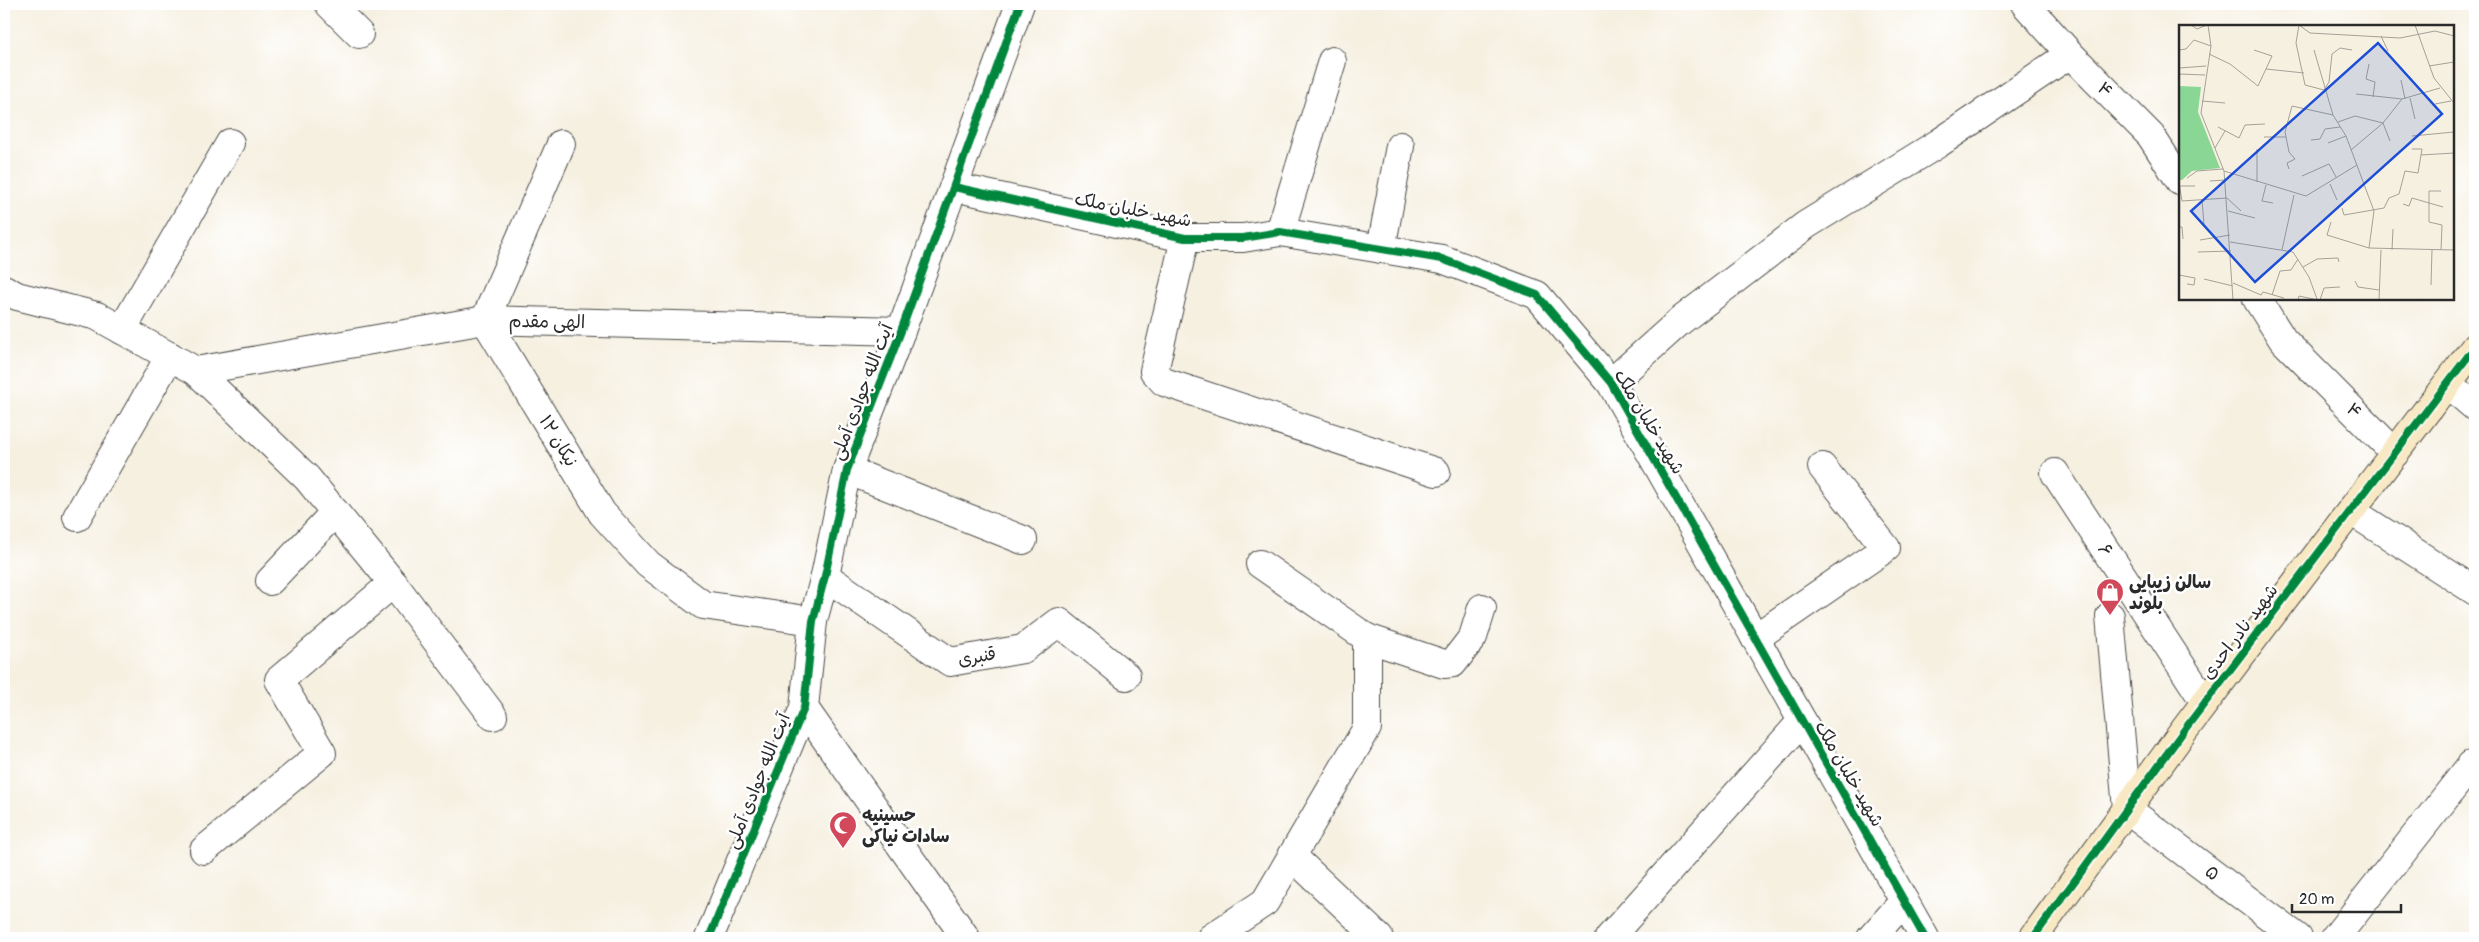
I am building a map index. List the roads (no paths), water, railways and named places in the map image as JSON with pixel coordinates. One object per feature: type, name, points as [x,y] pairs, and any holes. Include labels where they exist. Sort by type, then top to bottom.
[{"type":"street","points":[[329,4],[359,34]]},
{"type":"street","name":"آیت الله جوادی آملی","points":[[710,938],[804,708],[813,621],[825,576],[847,470],[902,330],[1020,4]]},
{"type":"street","name":"۴","points":[[2025,4],[2070,54],[2151,136],[2179,179]]},
{"type":"street","points":[[1611,383],[1679,322],[1806,225],[1939,143],[2070,54]]},
{"type":"street","points":[[1280,232],[1332,61]]},
{"type":"street","points":[[122,330],[230,143]]},
{"type":"street","points":[[485,320],[561,144]]},
{"type":"street","points":[[1382,249],[1400,146]]},
{"type":"street","name":"شهید خلبان ملک","points":[[954,187],[1185,238],[1243,238],[1280,232],[1442,260],[1537,295],[1611,383],[1925,938]]},
{"type":"street","points":[[1185,238],[1154,371],[1158,377],[1164,382],[1436,472]]},
{"type":"street","points":[[4,289],[17,296],[97,316],[196,371],[307,478],[393,583],[493,716]]},
{"type":"street","name":"۴","points":[[2258,300],[2283,340],[2395,453]]},
{"type":"street","name":"الهی مقدم","points":[[196,371],[485,320],[902,330]]},
{"type":"street","name":"نیکان ۱۲","points":[[485,320],[602,513],[648,564],[703,605],[813,621]]},
{"type":"street","name":"شهید نادر احدی","points":[[2033,938],[2205,702],[2475,348]]},
{"type":"street","points":[[76,517],[170,356]]},
{"type":"street","points":[[2448,384],[2475,407]]},
{"type":"street","points":[[1755,638],[1886,548],[1822,467]]},
{"type":"street","points":[[847,470],[1023,540]]},
{"type":"street","name":"۶","points":[[2055,473],[2205,702]]},
{"type":"street","points":[[2351,511],[2475,592]]},
{"type":"street","points":[[270,581],[335,512]]},
{"type":"street","points":[[1260,564],[1367,638],[1444,664],[1453,662],[1473,637],[1482,608]]},
{"type":"street","name":"قنبری","points":[[825,576],[950,662],[1023,648],[1059,622],[1126,676]]},
{"type":"street","points":[[204,850],[322,754],[279,680],[393,583]]},
{"type":"street","points":[[2110,616],[2127,809]]},
{"type":"street","points":[[1211,938],[1265,902],[1367,728],[1367,638]]},
{"type":"street","points":[[804,708],[966,938]]},
{"type":"street","points":[[1608,938],[1802,721]]},
{"type":"street","points":[[2335,938],[2471,764]]},
{"type":"street","name":"۵","points":[[2127,809],[2298,938]]},
{"type":"street","points":[[1292,856],[1379,938]]},
{"type":"street","points":[[1871,938],[1904,901]]},
{"type":"place","name":"سالن زیبایی بلوند","points":[[2110,616]]},
{"type":"place","name":"حسینیه سادات نیاکی","points":[[843,849]]}]
